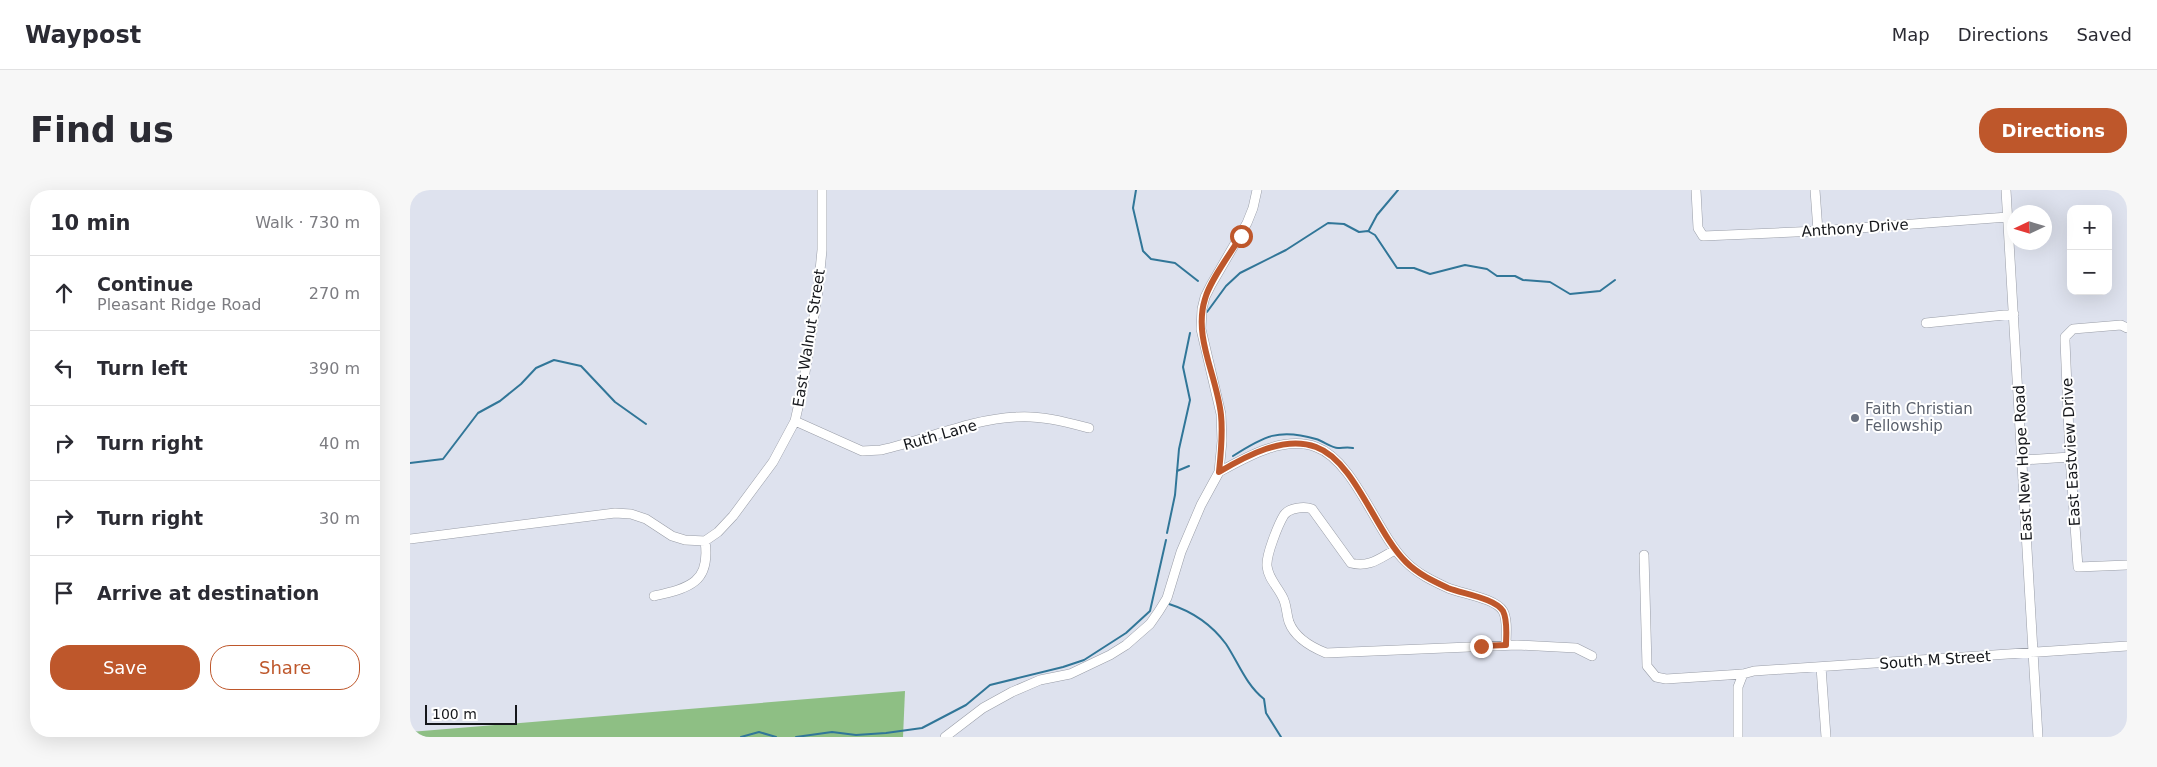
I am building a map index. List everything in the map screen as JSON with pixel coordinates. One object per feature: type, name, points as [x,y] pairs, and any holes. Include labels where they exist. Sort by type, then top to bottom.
[{"type":"street","name":"East Walnut Street","points":[[705,541],[718,532],[748,497],[773,462],[795,421],[803,385],[818,291],[822,250],[822,190]]},
{"type":"street","points":[[945,737],[983,708],[1012,692],[1040,680],[1070,674],[1110,655],[1126,645],[1150,624],[1167,598],[1181,552],[1201,505],[1219,472],[1222,441],[1221,414],[1201,329],[1202,309],[1208,291],[1247,223],[1253,208],[1256,190]]},
{"type":"street","name":"Anthony Drive","points":[[1696,190],[1698,228],[1703,236],[1818,231],[2007,217]]},
{"type":"street","points":[[1815,190],[1818,231]]},
{"type":"street","name":"East New Hope Road","points":[[2006,190],[2007,205]]},
{"type":"street","name":"East New Hope Road","points":[[2010,250],[2038,737]]},
{"type":"street","points":[[1926,323],[2014,314]]},
{"type":"street","name":"East Eastview Drive","points":[[2127,328],[2121,325],[2073,329],[2065,337],[2070,458],[2078,567],[2127,565]]},
{"type":"street","name":"Ruth Lane","points":[[795,421],[862,451],[881,450],[993,420],[1018,416],[1066,422],[1089,428]]},
{"type":"street","points":[[1219,472],[1274,447],[1285,445],[1316,447],[1332,457],[1348,474],[1395,550],[1418,572],[1465,594],[1484,599],[1502,609],[1505,615],[1506,645]]},
{"type":"street","points":[[2023,460],[2070,458]]},
{"type":"street","points":[[1395,550],[1370,564],[1361,566],[1351,563],[1312,509],[1306,506],[1285,514],[1268,554],[1267,566],[1274,585],[1283,596],[1289,622],[1300,638],[1311,648],[1326,654],[1506,645],[1576,648],[1592,656]]},
{"type":"street","points":[[410,539],[615,513],[631,514],[646,519],[672,536],[685,540],[705,541],[707,557],[700,578],[688,587],[654,596]]},
{"type":"street","name":"South M Street","points":[[1644,555],[1647,666],[1656,677],[1666,679],[1743,674],[1754,671],[2127,646]]},
{"type":"street","points":[[1821,667],[1826,737]]},
{"type":"street","points":[[1738,737],[1738,687],[1743,674]]},
{"type":"green space","points":[[905,691],[903,737],[410,737],[410,732]]},
{"type":"waterway","points":[[1136,190],[1133,208],[1143,251],[1151,259],[1175,263],[1198,281]]},
{"type":"waterway","points":[[1369,230],[1377,215],[1398,190]]},
{"type":"waterway","points":[[1207,312],[1226,286],[1240,273],[1286,250],[1328,223],[1344,224],[1359,232],[1368,231],[1375,235],[1397,268],[1414,268],[1430,274],[1465,265],[1487,269],[1497,276],[1515,276],[1523,280],[1550,282],[1570,294],[1600,291],[1615,280]]},
{"type":"waterway","points":[[1167,533],[1175,495],[1179,449],[1190,400],[1183,367],[1190,333]]},
{"type":"waterway","points":[[410,463],[443,459],[478,413],[500,401],[521,384],[536,368],[554,360],[581,366],[615,402],[646,424]]},
{"type":"waterway","points":[[1233,456],[1254,443],[1282,434],[1292,434],[1319,440],[1336,448],[1353,448]]},
{"type":"waterway","points":[[1177,471],[1189,466]]},
{"type":"waterway","points":[[796,737],[832,732],[856,735],[922,728],[966,705],[990,685],[1084,660],[1126,633],[1150,611],[1166,540]]},
{"type":"waterway","points":[[1169,604],[1200,620],[1226,644],[1247,680],[1264,699],[1266,713],[1281,737]]},
{"type":"waterway","points":[[741,737],[759,732],[776,737]]},
{"type":"place","name":"Faith Christian Fellowship","points":[[1855,418]]},
{"type":"route","points":[[1241,236],[1211,285],[1202,309],[1201,329],[1221,414],[1222,441],[1219,472],[1253,455],[1285,445],[1316,447],[1332,457],[1348,474],[1395,550],[1406,562],[1418,572],[1434,581],[1465,594],[1484,599],[1502,609],[1505,615],[1506,645],[1481,646]]}]
